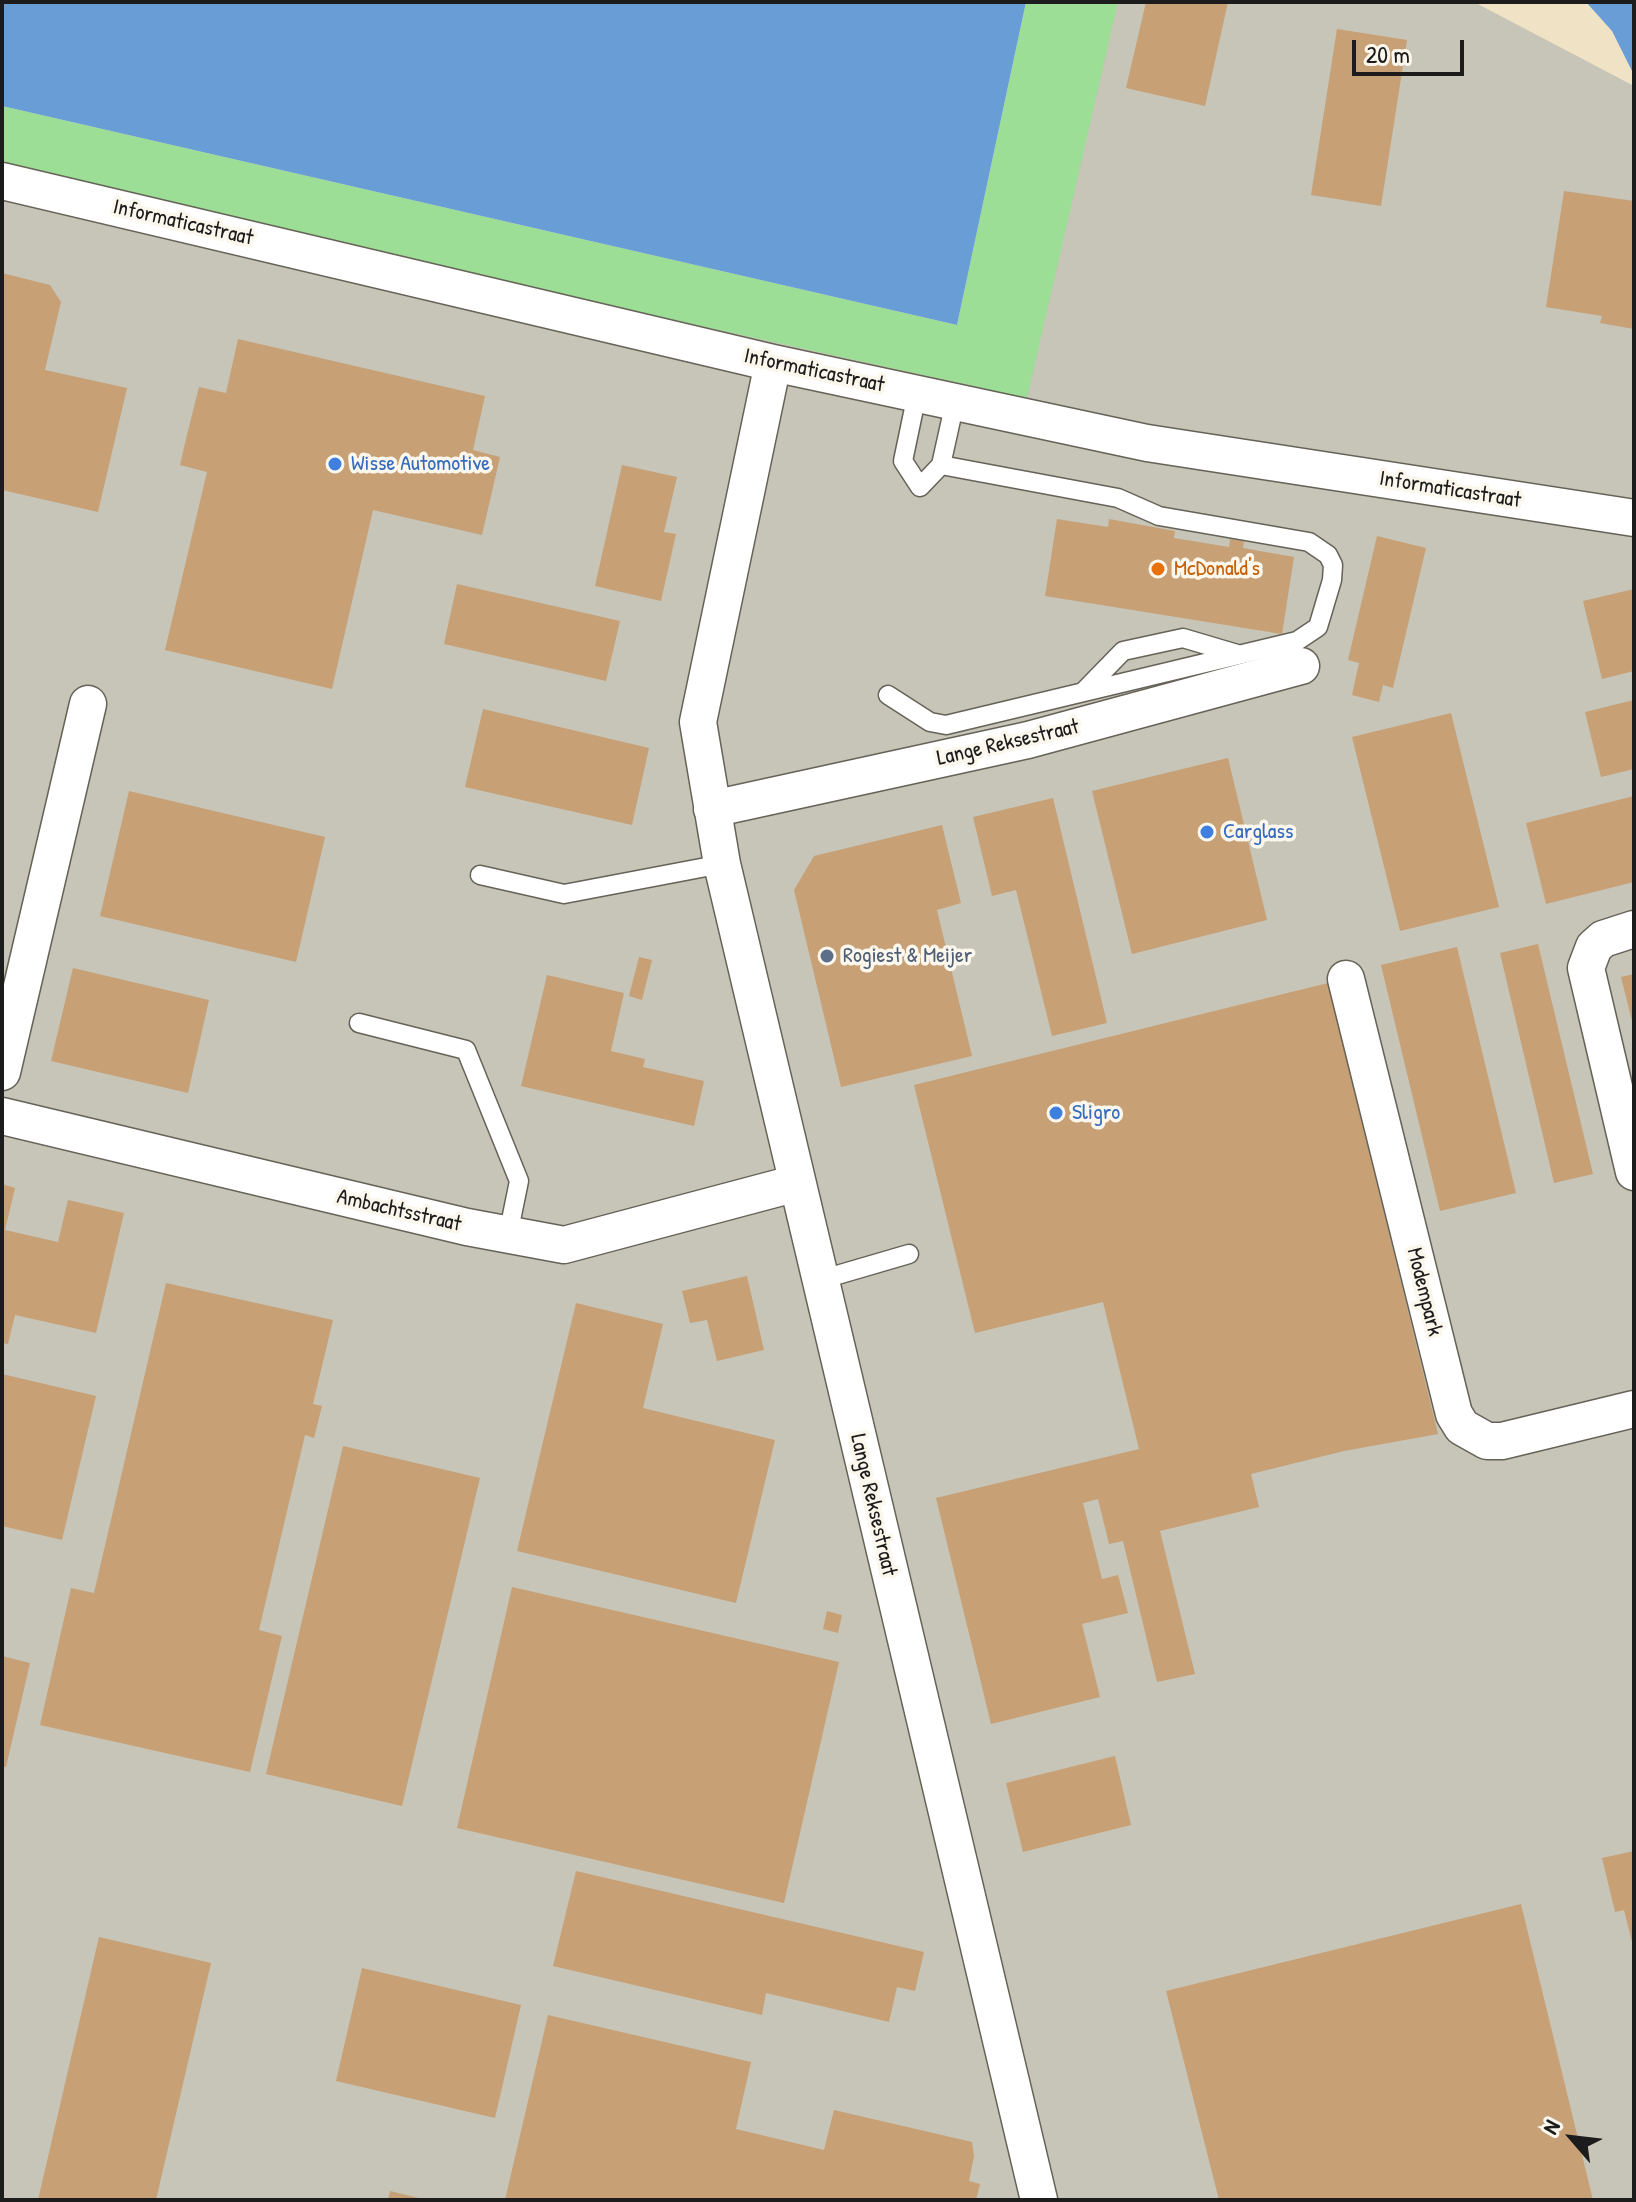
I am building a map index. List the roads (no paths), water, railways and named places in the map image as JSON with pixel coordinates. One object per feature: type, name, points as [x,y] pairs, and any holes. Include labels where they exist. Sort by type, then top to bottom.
[{"type":"street","name":"Informaticastraat","points":[[2,181],[773,363],[1147,443],[1634,518]]},
{"type":"street","name":"Lange Reksestraat","points":[[773,363],[698,722],[722,864],[1039,2200]]},
{"type":"street","name":"Lange Reksestraat","points":[[712,809],[1028,740],[1301,666]]},
{"type":"street","points":[[2,1072],[88,704]]},
{"type":"street","points":[[1634,929],[1603,939],[1594,947],[1586,968],[1634,1172]]},
{"type":"street","name":"Modempark","points":[[1346,979],[1454,1414],[1462,1427],[1487,1441],[1502,1441],[1634,1409]]},
{"type":"street","name":"Ambachtsstraat","points":[[2,1116],[508,1235],[564,1245],[797,1183]]},
{"type":"lane","points":[[917,394],[903,461],[920,487],[941,465],[955,402]]},
{"type":"lane","points":[[888,695],[930,722],[946,725],[1297,641],[1318,627],[1332,580],[1333,565],[1320,548],[1309,542],[1159,516],[1118,498],[941,465]]},
{"type":"lane","points":[[1084,691],[1123,651],[1183,638],[1238,655]]},
{"type":"lane","points":[[480,875],[564,894],[722,864]]},
{"type":"lane","points":[[359,1023],[466,1050],[519,1181],[508,1235]]},
{"type":"lane","points":[[820,1280],[909,1254]]},
{"type":"water","points":[[2,2],[1026,2],[957,325],[2,106]]},
{"type":"water","points":[[1586,2],[1634,2],[1634,75],[1612,31]]},
{"type":"place","name":"Wisse Automotive","points":[[335,464]]},
{"type":"place","name":"McDonald's","points":[[1158,569]]},
{"type":"place","name":"Carglass","points":[[1207,832]]},
{"type":"place","name":"Rogiest & Meijer","points":[[827,956]]},
{"type":"place","name":"Sligro","points":[[1056,1113]]}]
